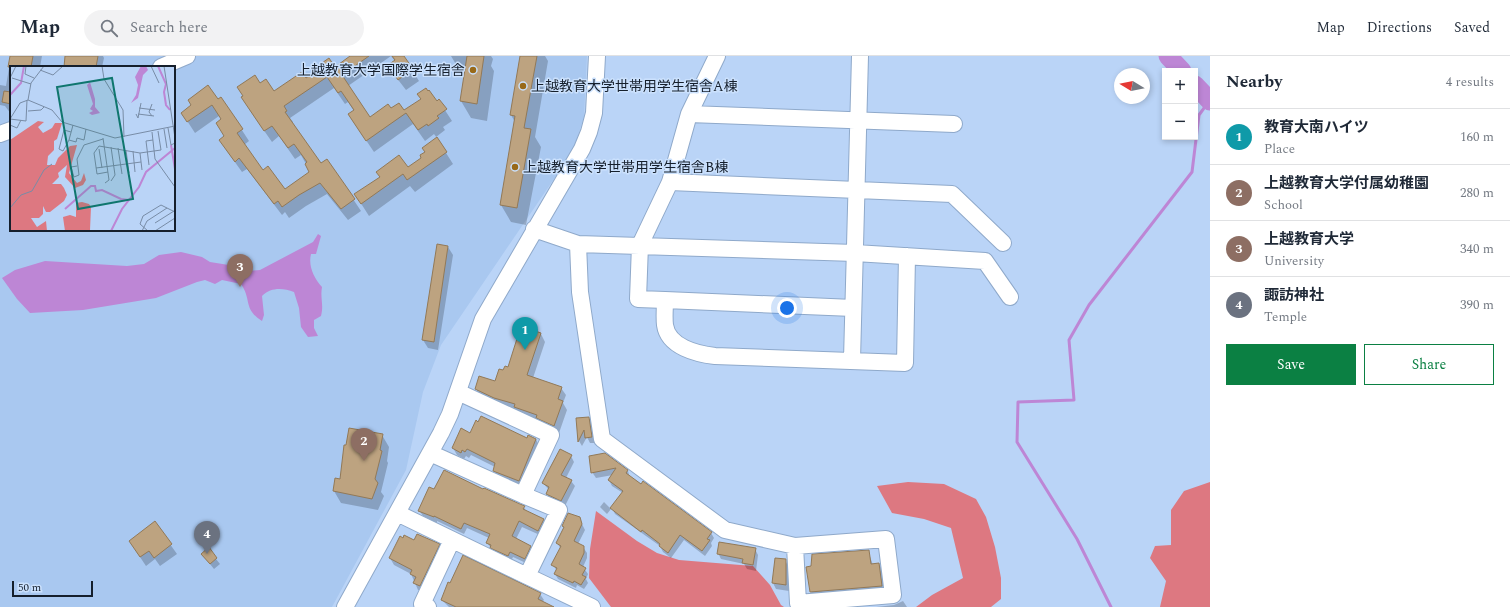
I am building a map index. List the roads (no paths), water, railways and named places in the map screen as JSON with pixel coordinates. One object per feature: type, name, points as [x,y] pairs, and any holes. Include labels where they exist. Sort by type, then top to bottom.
[{"type":"street","points":[[163,66],[187,56]]},
{"type":"street","points":[[346,607],[442,433],[483,319],[534,229],[582,149],[589,132],[594,113],[597,56]]},
{"type":"street","points":[[717,56],[689,114],[670,182],[640,245],[638,299],[853,308]]},
{"type":"street","points":[[852,360],[860,56]]},
{"type":"street","points":[[689,114],[954,124]]},
{"type":"street","points":[[0,134],[10,130]]},
{"type":"street","points":[[670,182],[952,194],[1003,243]]},
{"type":"street","points":[[534,229],[578,244],[855,253],[985,261],[1010,297]]},
{"type":"street","points":[[578,244],[580,292],[602,439],[725,530],[794,546],[886,539],[893,595],[798,603],[794,546]]},
{"type":"street","points":[[665,300],[665,325],[668,335],[674,342],[702,355],[905,363],[908,256]]},
{"type":"street","points":[[458,392],[551,435],[523,495]]},
{"type":"street","points":[[430,453],[559,510],[527,576]]},
{"type":"street","points":[[397,513],[592,607]]},
{"type":"street","points":[[428,607],[422,604],[452,540]]},
{"type":"waterway","points":[[1168,56],[1179,68]]},
{"type":"waterway","points":[[1198,88],[1210,101]]},
{"type":"waterway","points":[[1111,607],[1077,539],[1017,442],[1018,402],[1074,400],[1069,340],[1089,305],[1192,172],[1199,115],[1210,100]]},
{"type":"place","name":"上越教育大学国際学生宿舎","points":[[473,70]]},
{"type":"place","name":"上越教育大学世帯用学生宿舎A棟","points":[[523,86]]},
{"type":"place","name":"上越教育大学世帯用学生宿舎B棟","points":[[515,167]]},
{"type":"place","name":"上越教育大学","points":[[240,287]]},
{"type":"place","name":"教育大南ハイツ","points":[[525,350]]},
{"type":"place","name":"上越教育大学付属幼稚園","points":[[364,461]]},
{"type":"place","name":"諏訪神社","points":[[207,554]]}]
